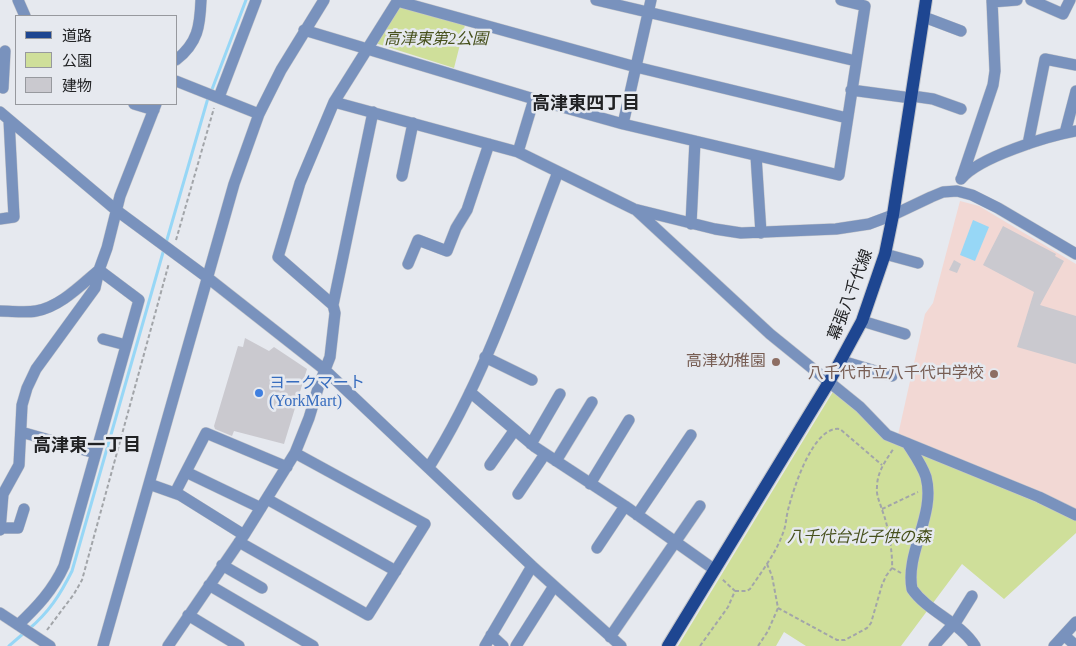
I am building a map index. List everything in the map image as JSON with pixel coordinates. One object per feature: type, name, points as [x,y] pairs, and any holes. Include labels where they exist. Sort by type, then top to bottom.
[{"type":"main road","name":"幕張八千代線","points":[[668,646],[717,573],[842,360],[862,322],[885,254],[893,215],[926,0]]},
{"type":"street","points":[[18,0],[25,15]]},
{"type":"street","points":[[178,58],[188,51],[196,36],[201,0]]},
{"type":"street","points":[[214,95],[256,0]]},
{"type":"street","points":[[102,646],[234,184],[259,114],[304,30],[324,0]]},
{"type":"street","points":[[333,305],[278,257],[300,183],[334,102],[366,48],[398,0],[636,67],[847,118]]},
{"type":"street","points":[[596,0],[856,61]]},
{"type":"street","points":[[623,124],[651,0]]},
{"type":"street","points":[[304,30],[623,124],[839,175],[865,6],[841,0]]},
{"type":"street","points":[[957,191],[993,85],[995,71],[992,1],[1017,0]]},
{"type":"street","points":[[1031,0],[1063,14],[1070,0]]},
{"type":"street","points":[[924,17],[961,30]]},
{"type":"street","points":[[0,87],[3,88],[7,50]]},
{"type":"street","points":[[1028,144],[1045,59],[1076,65]]},
{"type":"street","points":[[178,82],[259,114]]},
{"type":"street","points":[[851,90],[933,99],[961,109]]},
{"type":"street","points":[[962,177],[1002,154],[1028,144],[1070,132],[1076,90]]},
{"type":"street","points":[[518,152],[534,99]]},
{"type":"street","points":[[334,102],[518,152],[634,209],[691,224],[741,233],[836,229],[869,224],[943,192],[957,191],[972,195],[998,208],[1076,254]]},
{"type":"street","points":[[24,509],[18,528],[0,529],[3,494],[19,465],[22,405],[31,378],[94,288],[107,248],[120,196],[155,107],[141,105]]},
{"type":"street","points":[[168,646],[264,504],[295,453],[310,418],[330,357],[335,313],[333,305],[373,112]]},
{"type":"street","points":[[3,116],[116,210],[208,278],[326,370],[532,566],[621,646]]},
{"type":"street","points":[[0,219],[14,217],[3,116]]},
{"type":"street","points":[[402,176],[414,123]]},
{"type":"street","points":[[691,224],[695,141]]},
{"type":"street","points":[[408,264],[418,240],[447,251],[456,228],[467,210],[489,144]]},
{"type":"street","points":[[756,156],[761,233]]},
{"type":"street","points":[[429,467],[470,392],[507,306],[558,172]]},
{"type":"street","points":[[634,209],[763,327],[860,407],[887,435],[1039,497],[1076,515]]},
{"type":"street","points":[[885,254],[918,263]]},
{"type":"street","points":[[0,311],[37,311],[47,307],[66,298],[99,270]]},
{"type":"street","points":[[20,626],[40,604],[57,580],[64,566],[139,300],[99,270]]},
{"type":"street","points":[[862,322],[905,334]]},
{"type":"street","points":[[103,339],[126,345]]},
{"type":"street","points":[[485,357],[532,380]]},
{"type":"street","points":[[842,360],[892,376]]},
{"type":"street","points":[[470,392],[531,444],[625,506],[717,573]]},
{"type":"street","points":[[531,444],[560,394]]},
{"type":"street","points":[[556,461],[592,402]]},
{"type":"street","points":[[590,484],[629,420]]},
{"type":"street","points":[[490,465],[514,430]]},
{"type":"street","points":[[21,432],[95,453]]},
{"type":"street","points":[[175,494],[206,433],[287,467]]},
{"type":"street","points":[[637,515],[691,435]]},
{"type":"street","points":[[903,441],[923,470],[927,488],[927,508],[912,570],[914,592],[975,646]]},
{"type":"street","points":[[149,484],[175,494],[241,539],[368,615],[424,524],[295,453]]},
{"type":"street","points":[[518,494],[545,454]]},
{"type":"street","points":[[186,472],[264,504],[396,571]]},
{"type":"street","points":[[597,548],[625,506]]},
{"type":"street","points":[[610,637],[700,506]]},
{"type":"street","points":[[222,566],[262,588]]},
{"type":"street","points":[[485,646],[532,566]]},
{"type":"street","points":[[209,585],[312,646]]},
{"type":"street","points":[[516,646],[554,586]]},
{"type":"street","points":[[934,646],[957,620],[972,596]]},
{"type":"street","points":[[0,613],[50,646]]},
{"type":"street","points":[[188,615],[239,646]]},
{"type":"street","points":[[1054,646],[1076,622]]},
{"type":"street","points":[[491,635],[503,646]]},
{"type":"street","points":[[1064,635],[1076,646]]},
{"type":"path","points":[[46,631],[74,594],[82,580],[214,95]]},
{"type":"path","points":[[735,591],[747,591],[767,564],[784,532],[796,482],[814,444],[825,433],[832,429],[840,429],[882,465]]},
{"type":"path","points":[[778,608],[837,640],[845,640],[867,628],[873,618],[886,576],[892,568],[892,557],[876,488],[882,465],[903,441]]},
{"type":"path","points":[[882,509],[927,488]]},
{"type":"path","points":[[758,646],[768,631],[778,608],[772,576],[767,564]]},
{"type":"path","points":[[717,573],[735,591]]},
{"type":"path","points":[[700,646],[728,607],[735,591]]},
{"type":"shaded area","name":"八千代市立八千代中学校","points":[[960,201],[979,206],[1076,264],[1076,510],[898,435],[925,314],[933,303]]},
{"type":"green space","name":"高津東第2公園","points":[[399,6],[465,25],[454,68],[375,43]]},
{"type":"green space","name":"八千代台北子供の森","points":[[834,390],[886,438],[1076,519],[1076,533],[1004,599],[962,564],[901,646],[806,646],[784,632],[776,646],[678,646]]},
{"type":"water","points":[[973,220],[989,227],[975,261],[960,255]]},
{"type":"building","points":[[1003,226],[1056,254],[1055,256],[1064,261],[1040,305],[1076,316],[1076,364],[1017,347],[1034,292],[983,265]]},
{"type":"building","points":[[954,260],[961,264],[957,273],[949,270]]},
{"type":"building","points":[[245,338],[269,351],[274,347],[307,369],[284,444],[234,431],[232,436],[215,429],[214,426],[238,346],[243,347]]},
{"type":"waterway","points":[[211,92],[246,0]]},
{"type":"waterway","points":[[166,243],[208,98]]},
{"type":"waterway","points":[[29,629],[54,603],[72,571],[164,249]]},
{"type":"waterway","points":[[9,646],[24,633]]},
{"type":"place","name":"高津幼稚園","points":[[776,362]]},
{"type":"place","name":"八千代市立八千代中学校","points":[[994,374]]},
{"type":"place","name":"ヨークマート (YorkMart)","points":[[259,393]]},
{"type":"district","name":"高津東四丁目","points":[[586,104]]},
{"type":"district","name":"高津東一丁目","points":[[87,446]]}]
